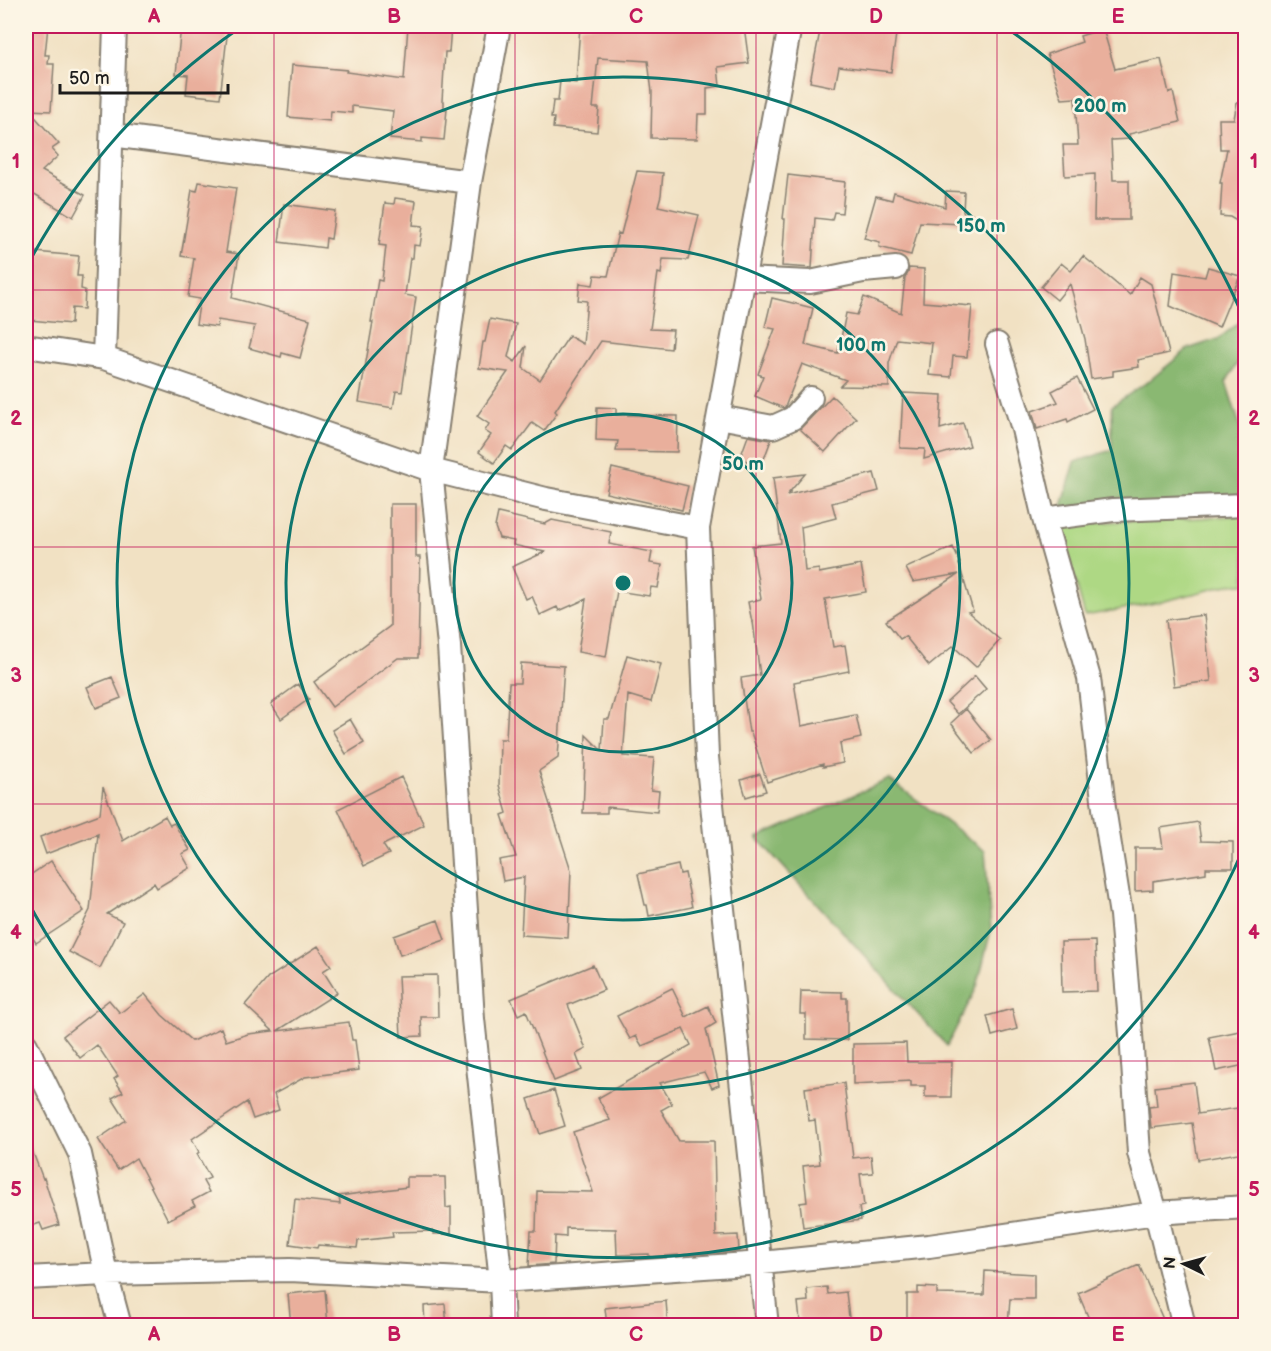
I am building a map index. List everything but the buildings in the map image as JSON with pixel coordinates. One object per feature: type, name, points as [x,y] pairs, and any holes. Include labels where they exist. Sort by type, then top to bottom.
[{"type":"street","points":[[104,358],[115,26]]},
{"type":"street","points":[[499,26],[470,182],[431,470],[449,646],[473,1019],[501,1281],[503,1326]]},
{"type":"street","points":[[767,1326],[707,757],[698,528],[790,26]]},
{"type":"street","points":[[112,135],[470,182]]},
{"type":"street","points":[[744,279],[810,282],[863,271],[896,268]]},
{"type":"street","points":[[997,344],[1023,429],[1044,519],[1089,678],[1104,808],[1120,915],[1139,1152],[1184,1326]]},
{"type":"street","points":[[26,346],[104,358],[431,470],[546,499],[698,528]]},
{"type":"street","points":[[718,417],[773,427],[793,418],[812,398]]},
{"type":"street","points":[[1044,519],[1113,510],[1245,505]]},
{"type":"street","points":[[26,1045],[80,1154],[106,1274],[120,1326]]},
{"type":"street","points":[[26,1278],[290,1270],[501,1281],[762,1263],[929,1246],[1156,1213],[1245,1207]]},
{"type":"green space","points":[[1245,318],[1245,337],[1238,362],[1226,382],[1245,439],[1245,496],[1060,513],[1075,462],[1112,450],[1112,406],[1150,380],[1188,349],[1218,339]]},
{"type":"green space","points":[[1245,515],[1245,584],[1232,584],[1161,602],[1085,616],[1060,525]]},
{"type":"green space","points":[[889,779],[985,851],[991,930],[977,987],[947,1046],[757,838]]}]
